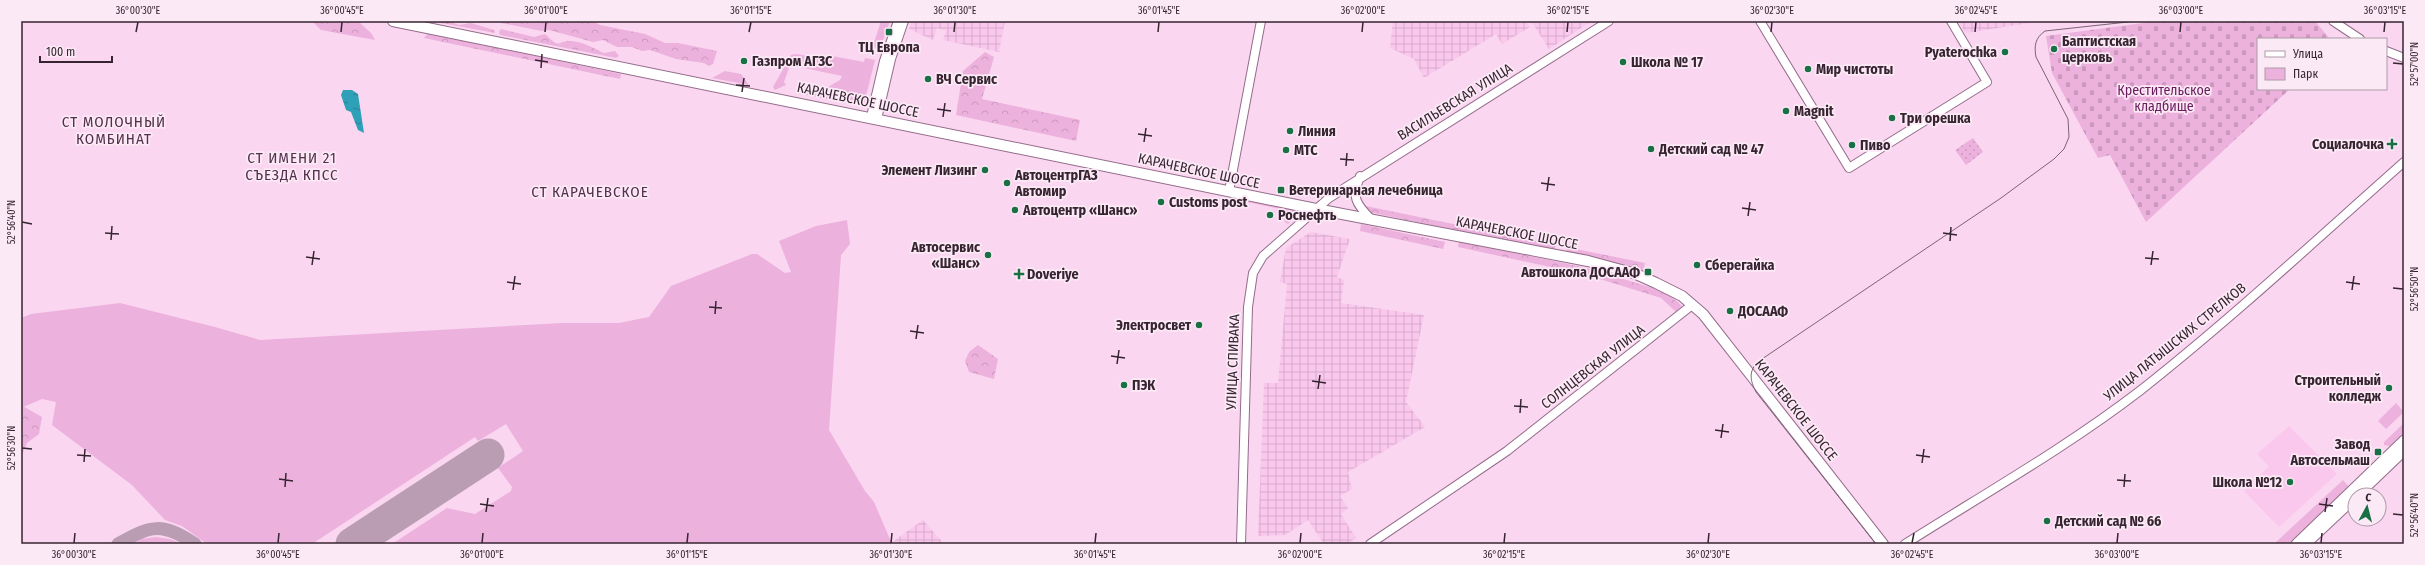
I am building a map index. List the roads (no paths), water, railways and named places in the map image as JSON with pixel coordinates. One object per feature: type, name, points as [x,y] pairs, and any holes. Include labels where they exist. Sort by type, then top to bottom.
[{"type":"highway","name":"КАРАЧЕВСКОЕ ШОССЕ","points":[[394,21],[1316,209],[1613,267],[1656,283],[1692,304],[1729,346],[1883,544]]},
{"type":"main road","points":[[2296,544],[2404,440]]},
{"type":"main road","points":[[2366,487],[2404,451]]},
{"type":"main road","points":[[2306,544],[2347,506]]},
{"type":"street","points":[[874,118],[884,61],[898,21]]},
{"type":"street","points":[[874,118],[904,21]]},
{"type":"street","points":[[1229,191],[1261,21]]},
{"type":"street","name":"ВАСИЛЬЕВСКАЯ УЛИЦА","points":[[1316,209],[1360,176],[1609,21]]},
{"type":"street","points":[[1760,21],[1849,168],[1987,82],[1951,21]]},
{"type":"street","points":[[2333,21],[2358,38]]},
{"type":"street","points":[[2387,51],[2404,58]]},
{"type":"street","name":"УЛИЦА ЛАТЫШСКИХ СТРЕЛКОВ","points":[[1905,544],[2065,442],[2139,391],[2211,333],[2404,162]]},
{"type":"street","points":[[1360,176],[1356,188],[1356,199],[1359,207],[1371,219]]},
{"type":"street","name":"УЛИЦА СПИВАКА","points":[[1241,544],[1250,281],[1256,265],[1263,256],[1316,209]]},
{"type":"street","name":"СОЛНЦЕВСКАЯ УЛИЦА","points":[[1370,544],[1507,451],[1692,304]]},
{"type":"water","points":[[343,90],[352,90],[358,94],[364,133],[358,130],[351,112],[346,110],[341,95]]},
{"type":"tram line","points":[[1876,544],[1756,392],[1751,380],[1753,368],[1759,361],[2001,198],[2054,159],[2064,149],[2069,137],[2068,119],[2036,57],[2035,49],[2039,36],[2045,31],[2137,21]]},
{"type":"place","name":"ТЦ Европа","points":[[889,32]]},
{"type":"place","name":"Баптистская церковь","points":[[2054,49]]},
{"type":"place","name":"Pyaterochka","points":[[2005,52]]},
{"type":"place","name":"Газпром АГЗС","points":[[744,61]]},
{"type":"place","name":"Школа № 17","points":[[1623,62]]},
{"type":"place","name":"Мир чистоты","points":[[1808,69]]},
{"type":"place","name":"ВЧ Сервис","points":[[928,79]]},
{"type":"place","name":"Magnit","points":[[1786,111]]},
{"type":"place","name":"Три орешка","points":[[1892,118]]},
{"type":"place","name":"Линия","points":[[1290,131]]},
{"type":"place","name":"Социалочка","points":[[2392,144]]},
{"type":"place","name":"Пиво","points":[[1852,145]]},
{"type":"place","name":"Детский сад № 47","points":[[1651,149]]},
{"type":"place","name":"МТС","points":[[1286,150]]},
{"type":"place","name":"Элемент Лизинг","points":[[985,170]]},
{"type":"place","name":"АвтоцентрГАЗ Автомир","points":[[1007,183]]},
{"type":"place","name":"Ветеринарная лечебница","points":[[1281,190]]},
{"type":"place","name":"Customs post","points":[[1161,202]]},
{"type":"place","name":"Автоцентр «Шанс»","points":[[1015,210]]},
{"type":"place","name":"Роснефть","points":[[1270,215]]},
{"type":"place","name":"Автосервис «Шанс»","points":[[988,255]]},
{"type":"place","name":"Сберегайка","points":[[1697,265]]},
{"type":"place","name":"Автошкола ДОСААФ","points":[[1648,272]]},
{"type":"place","name":"Doveriye","points":[[1019,274]]},
{"type":"place","name":"ДОСААФ","points":[[1730,311]]},
{"type":"place","name":"Электросвет","points":[[1199,325]]},
{"type":"place","name":"ПЭК","points":[[1124,385]]},
{"type":"place","name":"Строительный колледж","points":[[2389,388]]},
{"type":"place","name":"Завод Автосельмаш","points":[[2378,452]]},
{"type":"place","name":"Школа №12","points":[[2290,482]]},
{"type":"place","name":"Детский сад № 66","points":[[2047,521]]},
{"type":"district","name":"СТ МОЛОЧНЫЙ КОМБИНАТ","points":[[114,130]]},
{"type":"district","name":"СТ ИМЕНИ 21 СЪЕЗДА КПСС","points":[[292,166]]},
{"type":"district","name":"СТ КАРАЧЕВСКОЕ","points":[[590,192]]},
{"type":"park label","name":"Крестительское кладбище","points":[[2164,98]]}]
